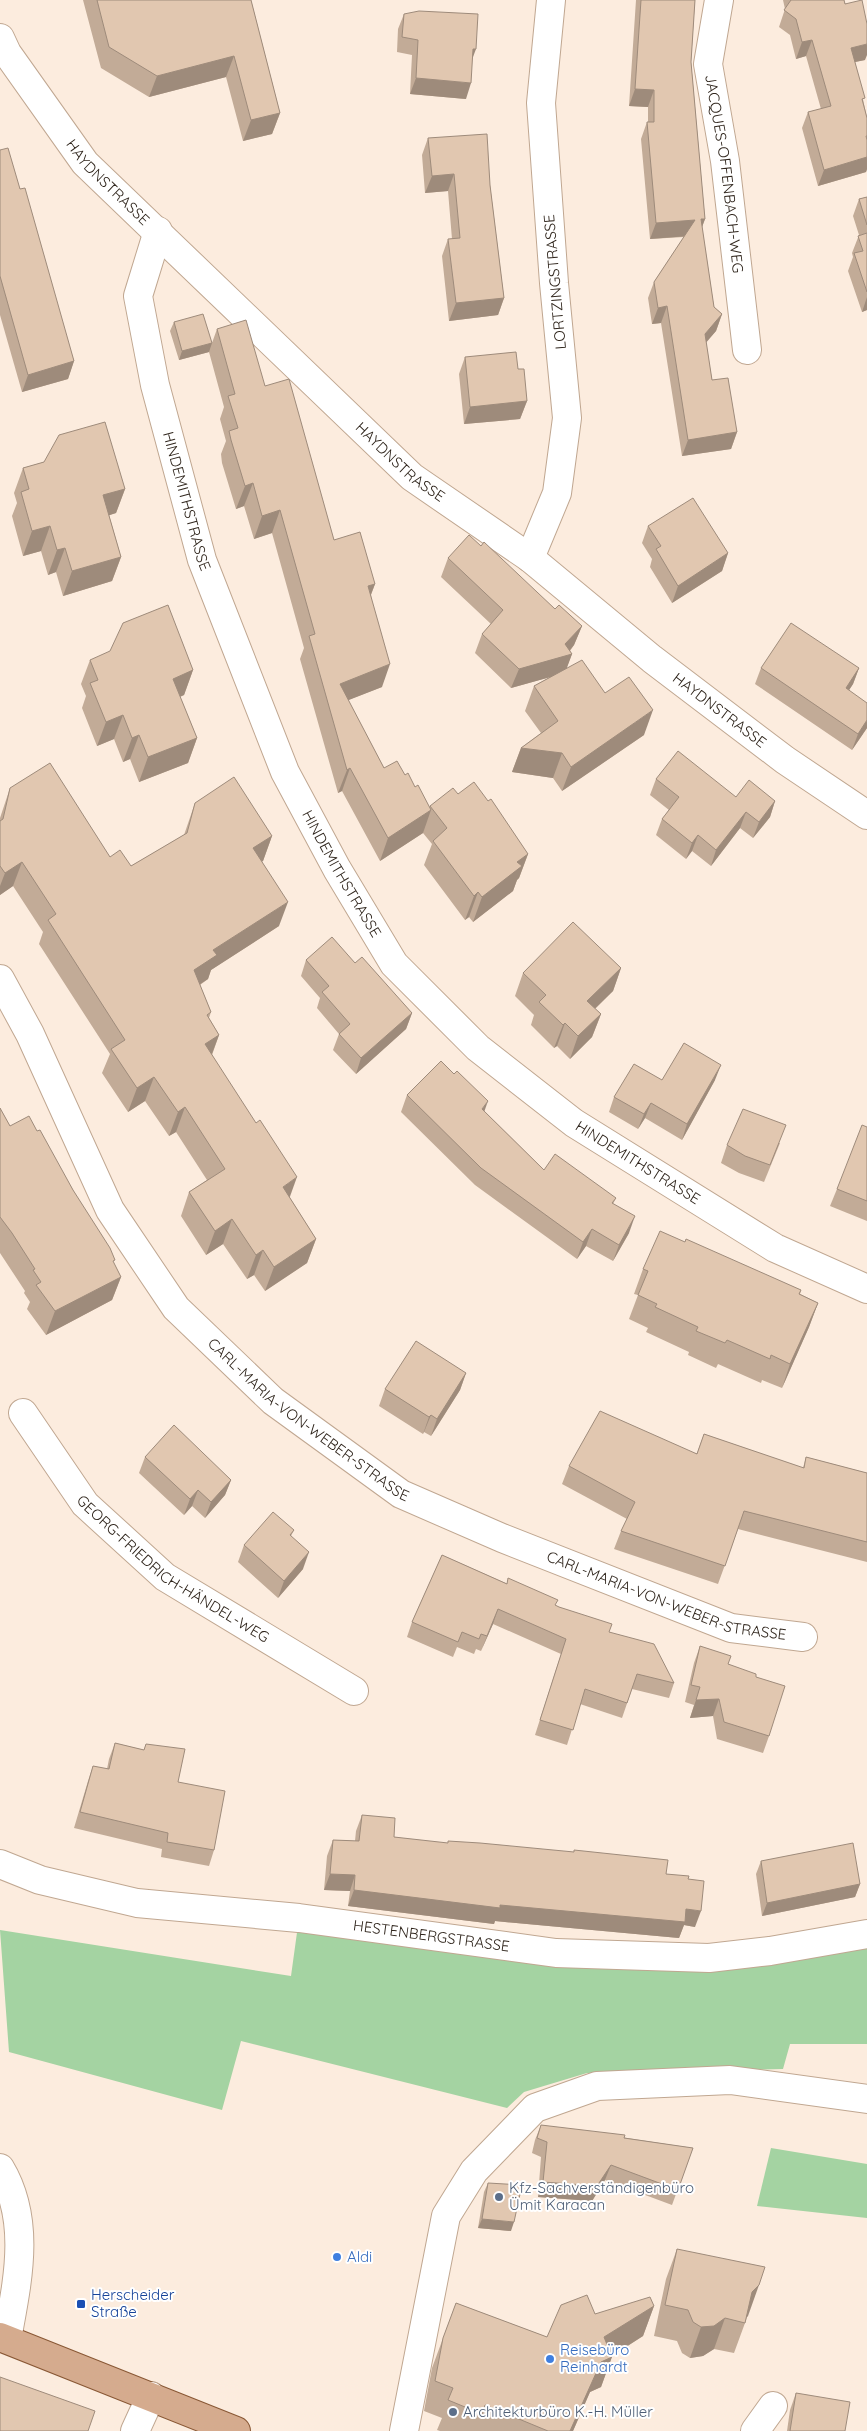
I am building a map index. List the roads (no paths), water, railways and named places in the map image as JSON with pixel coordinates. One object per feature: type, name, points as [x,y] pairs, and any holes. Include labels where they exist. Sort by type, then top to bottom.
[{"type":"main road","points":[[3,2338],[236,2431]]},
{"type":"street","name":"LORTZINGSTRASSE","points":[[530,558],[556,493],[568,418],[554,283],[541,102],[551,0]]},
{"type":"street","name":"JACQUES-OFFENBACH-WEG","points":[[719,0],[708,64],[725,161],[747,350]]},
{"type":"street","name":"HAYDNSTRASSE","points":[[0,38],[7,53],[85,163],[158,231],[412,477],[530,558],[652,659],[754,737],[867,815]]},
{"type":"street","name":"HINDEMITHSTRASSE","points":[[158,231],[138,296],[156,385],[202,560],[285,772],[337,870],[394,964],[478,1048],[574,1123],[775,1248],[867,1289]]},
{"type":"street","name":"CARL-MARIA-VON-WEBER-STRASSE","points":[[0,979],[30,1034],[110,1210],[176,1308],[273,1401],[401,1494],[502,1538],[731,1628],[803,1637]]},
{"type":"street","name":"GEORG-FRIEDRICH-HÄNDEL-WEG","points":[[23,1413],[85,1504],[165,1577],[354,1691]]},
{"type":"street","name":"HESTENBERGSTRASSE","points":[[0,1864],[40,1880],[137,1903],[299,1918],[556,1953],[709,1958],[770,1951],[867,1934]]},
{"type":"street","points":[[404,2431],[446,2216],[474,2171],[535,2108],[597,2086],[730,2080],[867,2099]]},
{"type":"street","points":[[0,2168],[14,2201],[20,2234],[16,2289],[3,2338]]},
{"type":"street","points":[[135,2431],[150,2396]]},
{"type":"street","points":[[755,2431],[773,2406]]},
{"type":"place","name":"Kfz-Sachverständigenbüro Ümit Karacan","points":[[499,2197]]},
{"type":"place","name":"Aldi","points":[[337,2257]]},
{"type":"place","name":"Herscheider Straße","points":[[81,2304]]},
{"type":"place","name":"Reisebüro Reinhardt","points":[[550,2359]]},
{"type":"place","name":"Architekturbüro K.-H. Müller","points":[[453,2412]]}]
